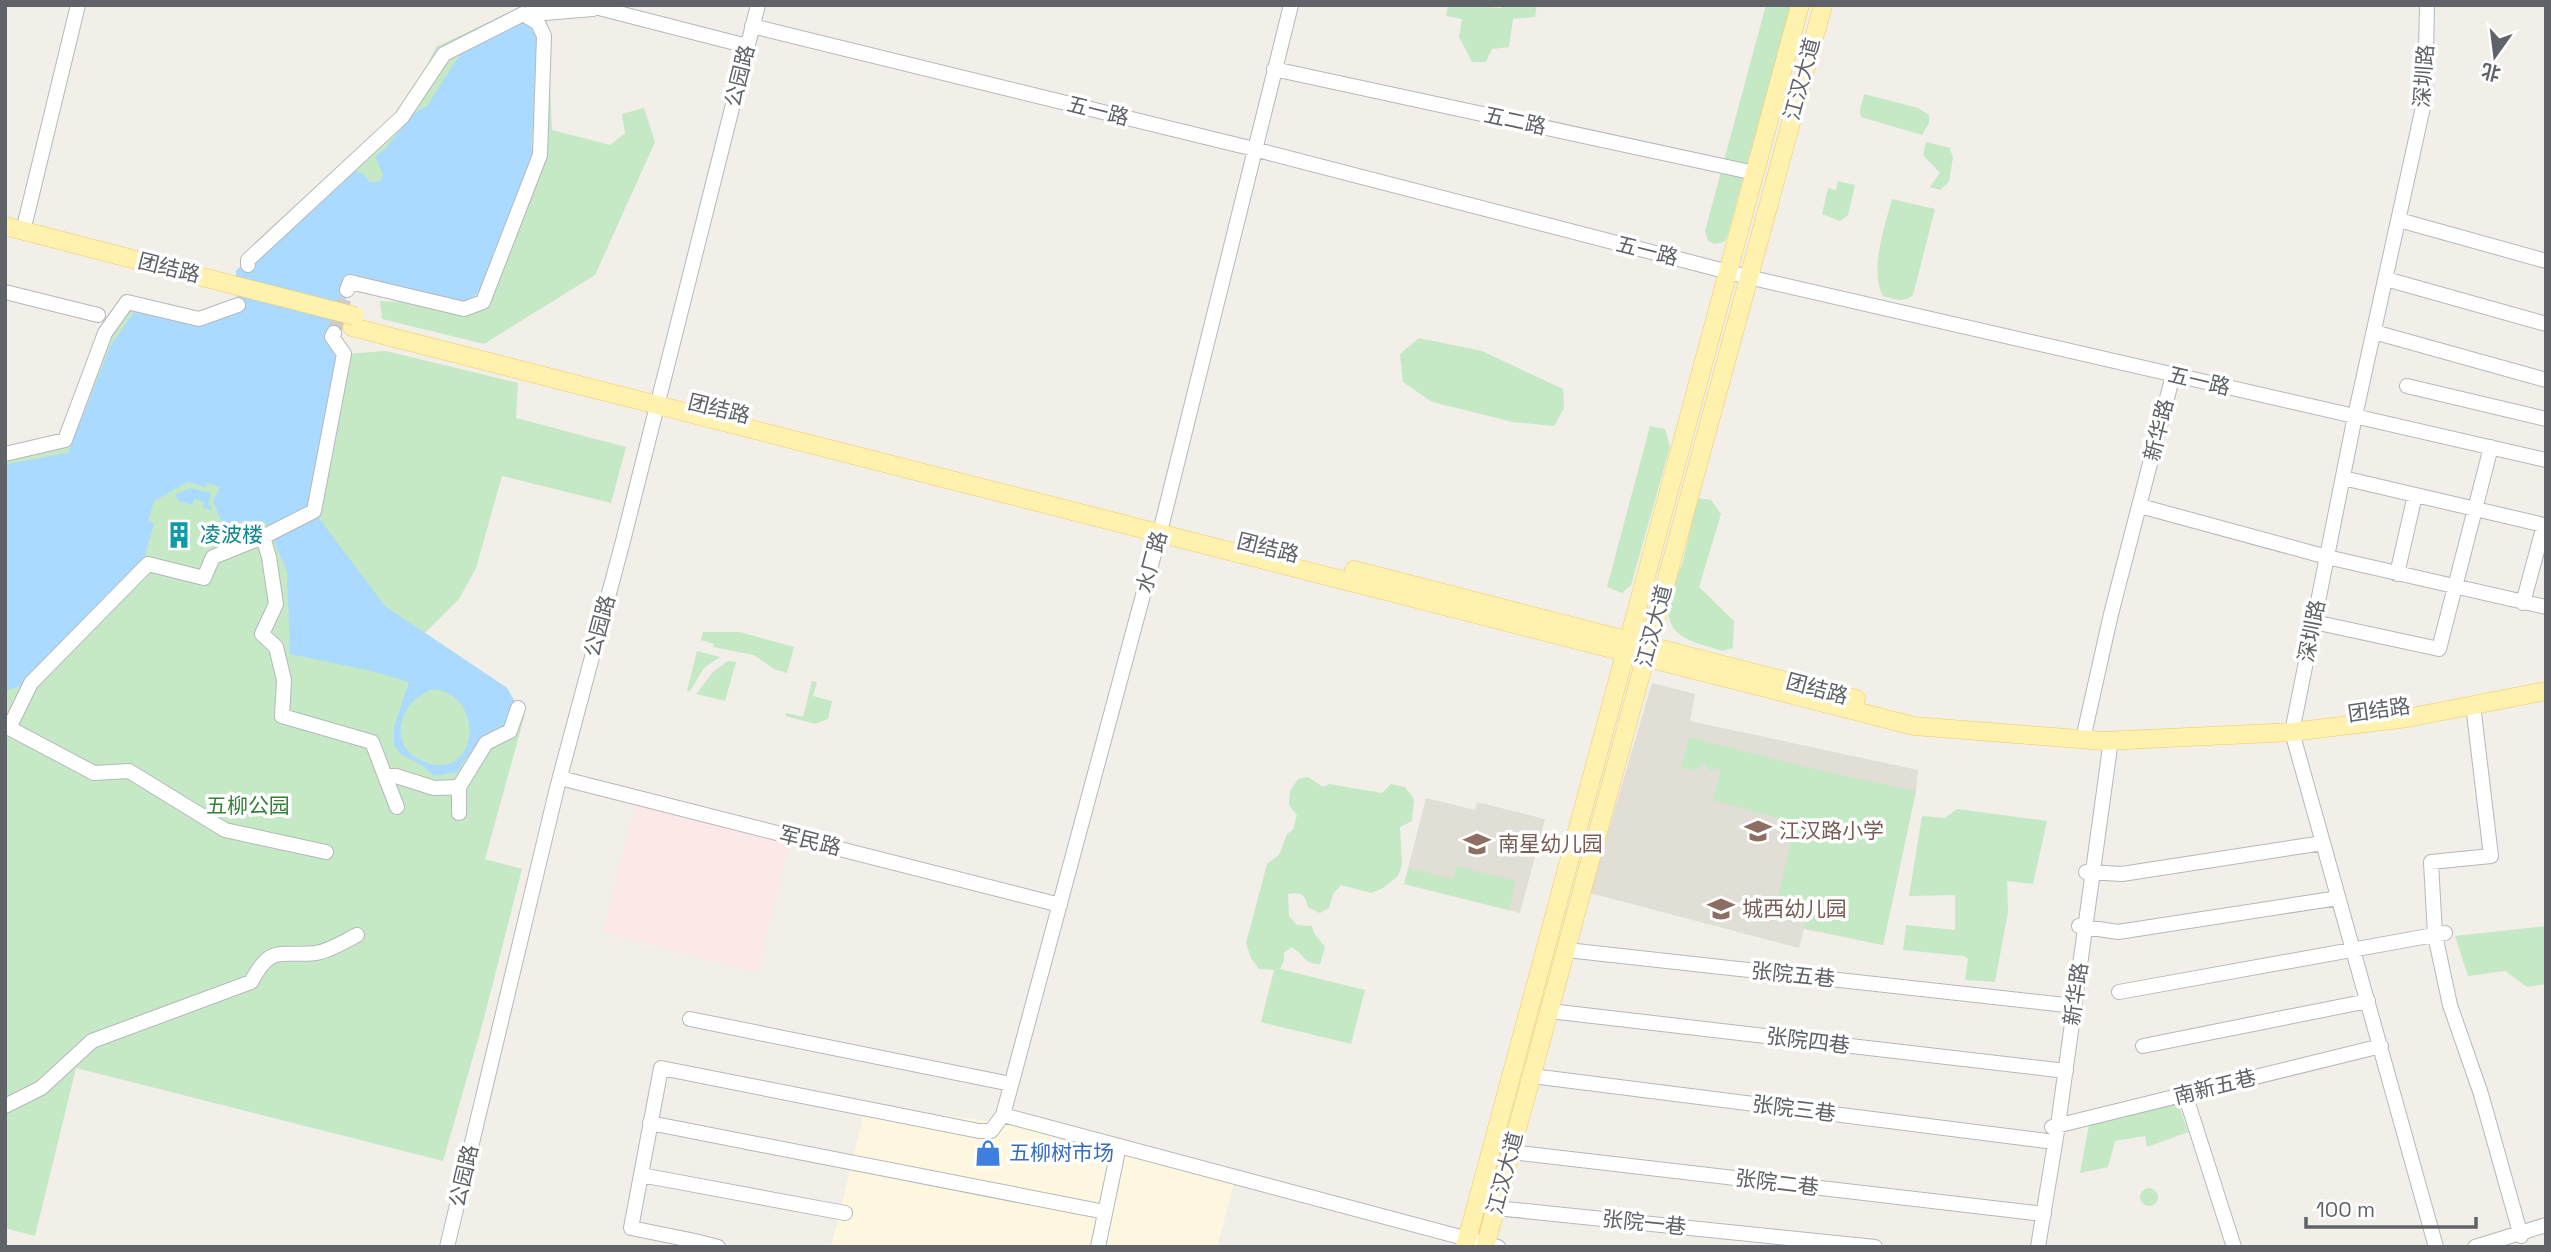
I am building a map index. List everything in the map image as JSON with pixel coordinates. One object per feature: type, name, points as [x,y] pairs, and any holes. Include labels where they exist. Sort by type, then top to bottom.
[{"type":"main road","name":"江汉大道","points":[[1466,1243],[1800,5]]},
{"type":"main road","name":"江汉大道","points":[[1489,1244],[1495,1210],[1823,5]]},
{"type":"main road","name":"团结路","points":[[5,226],[354,322],[1628,646],[1914,726],[2108,741],[2407,718],[2546,691]]},
{"type":"main road","name":"团结路","points":[[5,237],[201,282]]},
{"type":"main road","name":"团结路","points":[[1647,651],[1916,716],[2085,730],[2293,727],[2546,680]]},
{"type":"street","points":[[23,231],[78,5]]},
{"type":"street","points":[[533,5],[532,14],[593,9],[596,6],[747,46]]},
{"type":"street","name":"公园路","points":[[447,1247],[563,779],[662,400],[758,5]]},
{"type":"street","points":[[662,400],[755,26],[764,5]]},
{"type":"street","name":"水厂路","points":[[1003,1115],[1162,526],[1290,5]]},
{"type":"street","name":"深圳路","points":[[2427,5],[2425,98],[2356,416],[2293,727],[2436,1247]]},
{"type":"street","points":[[248,265],[248,260],[402,117],[443,54],[523,14],[538,23],[544,36],[540,155],[483,302],[464,309],[350,282],[347,290]]},
{"type":"street","name":"五一路","points":[[755,26],[1254,149],[1748,277],[2546,460]]},
{"type":"street","name":"五二路","points":[[1274,69],[1755,173]]},
{"type":"street","points":[[2399,220],[2546,261]]},
{"type":"street","points":[[2386,279],[2546,324]]},
{"type":"street","points":[[5,292],[98,315]]},
{"type":"street","points":[[5,454],[65,440],[105,333],[127,302],[199,319],[238,305]]},
{"type":"street","points":[[2374,332],[2546,380]]},
{"type":"street","points":[[326,852],[225,830],[129,771],[94,773],[7,729],[31,683],[148,564],[204,578],[214,558],[314,511],[344,354],[332,337],[334,333]]},
{"type":"street","name":"新华路","points":[[2085,730],[2111,614],[2173,374]]},
{"type":"street","points":[[2407,386],[2546,419]]},
{"type":"street","points":[[2314,622],[2439,649],[2491,447]]},
{"type":"street","points":[[2343,478],[2545,526],[2523,603]]},
{"type":"street","points":[[2397,573],[2415,495]]},
{"type":"street","points":[[2140,506],[2327,557],[2546,607]]},
{"type":"street","points":[[263,537],[276,604],[262,634],[276,647],[284,680],[282,716],[372,741],[397,807]]},
{"type":"street","points":[[2473,705],[2491,856],[2431,862],[2450,1005],[2481,1094],[2520,1235]]},
{"type":"street","points":[[459,813],[459,787],[486,743],[510,731],[518,708]]},
{"type":"street","name":"新华路","points":[[2038,1247],[2040,1213],[2108,741]]},
{"type":"street","points":[[384,776],[397,776],[434,788],[459,787]]},
{"type":"street","points":[[456,1247],[563,779]]},
{"type":"street","name":"军民路","points":[[563,779],[1060,905]]},
{"type":"street","points":[[2090,872],[2122,874],[2323,843]]},
{"type":"street","points":[[2082,927],[2118,933],[2339,898]]},
{"type":"street","points":[[2119,992],[2440,934]]},
{"type":"street","points":[[5,1106],[41,1088],[92,1041],[251,982],[261,963],[275,954],[319,953],[357,936]]},
{"type":"street","name":"张院五巷","points":[[1567,950],[2071,1006]]},
{"type":"street","points":[[2143,1046],[2368,1001]]},
{"type":"street","name":"张院四巷","points":[[1550,1011],[2062,1070]]},
{"type":"street","points":[[690,1019],[1011,1084]]},
{"type":"street","name":"南新五巷","points":[[2052,1134],[2185,1094],[2381,1046]]},
{"type":"street","points":[[718,1247],[694,1244],[631,1228],[661,1068],[979,1131],[991,1131],[1003,1115],[1466,1243],[1511,1247]]},
{"type":"street","name":"张院三巷","points":[[1532,1076],[2052,1134]]},
{"type":"street","points":[[2185,1094],[2234,1247]]},
{"type":"street","points":[[650,1123],[1105,1212]]},
{"type":"street","points":[[1098,1247],[1119,1146]]},
{"type":"street","name":"张院二巷","points":[[1512,1150],[2040,1213]]},
{"type":"street","points":[[641,1175],[845,1213]]},
{"type":"street","name":"张院一巷","points":[[1495,1210],[1841,1247]]},
{"type":"street","name":"张院一巷","points":[[1495,1210],[1875,1247]]},
{"type":"street","name":"新华路","points":[[2031,1247],[2040,1213]]},
{"type":"street","points":[[2475,1247],[2546,1227]]},
{"type":"street","points":[[2487,1247],[2520,1235]]},
{"type":"shaded area","name":"江汉路小学","points":[[1652,683],[1695,694],[1690,721],[1918,770],[1916,791],[1883,945],[1804,929],[1799,948],[1590,893]]},
{"type":"shaded area","name":"南星幼儿园","points":[[1426,798],[1475,810],[1477,802],[1545,819],[1520,913],[1404,884]]},
{"type":"shaded area","points":[[636,802],[790,841],[757,972],[603,932]]},
{"type":"shaded area","name":"五柳树市场","points":[[866,1106],[1008,1123],[1234,1183],[1217,1247],[831,1247]]},
{"type":"green space","points":[[1448,5],[1502,8],[1503,5],[1537,5],[1535,17],[1513,19],[1509,47],[1492,49],[1486,62],[1472,62],[1459,37],[1462,19],[1446,16]]},
{"type":"green space","points":[[1766,5],[1791,5],[1727,237],[1724,242],[1714,244],[1708,241],[1705,231]]},
{"type":"green space","name":"五柳公园","points":[[518,8],[547,15],[552,130],[610,145],[625,133],[622,114],[644,108],[655,142],[595,275],[484,344],[382,319],[380,301],[448,305],[350,287],[333,337],[344,354],[386,351],[518,383],[516,418],[626,447],[611,503],[502,476],[476,568],[459,599],[425,633],[507,688],[524,718],[485,859],[522,869],[483,1022],[443,1161],[76,1068],[35,1236],[5,1228],[5,458],[65,440],[105,333],[128,308],[211,321],[237,305],[236,271],[402,117],[436,47]]},
{"type":"green space","points":[[1864,94],[1918,108],[1929,115],[1929,123],[1922,135],[1861,117]]},
{"type":"green space","points":[[1926,142],[1951,148],[1953,157],[1949,182],[1940,190],[1930,187],[1940,173],[1923,155]]},
{"type":"green space","points":[[1838,181],[1855,185],[1848,215],[1840,221],[1822,214],[1828,188],[1836,190]]},
{"type":"green space","points":[[1892,199],[1935,209],[1913,295],[1902,300],[1883,296],[1879,285],[1878,261]]},
{"type":"green space","points":[[1419,338],[1482,351],[1563,389],[1564,408],[1554,426],[1513,422],[1432,402],[1403,382],[1400,354]]},
{"type":"green space","points":[[1650,426],[1665,429],[1670,447],[1631,585],[1622,593],[1607,587]]},
{"type":"green space","points":[[1697,498],[1711,500],[1721,514],[1699,587],[1734,621],[1733,648],[1723,651],[1697,643],[1678,633],[1668,611]]},
{"type":"green space","points":[[703,632],[739,632],[794,647],[787,673],[774,669],[754,655],[713,647],[714,644],[701,640]]},
{"type":"green space","points":[[697,651],[720,657],[704,668],[690,691],[687,691]]},
{"type":"green space","points":[[728,661],[736,662],[725,701],[696,694],[713,672]]},
{"type":"green space","points":[[812,681],[817,682],[813,696],[832,701],[828,719],[815,724],[786,716],[786,713],[803,717]]},
{"type":"green space","points":[[1689,737],[1809,768],[1916,791],[1883,945],[1804,928],[1807,912],[1776,906],[1795,823],[1713,800],[1721,769],[1708,770],[1706,761],[1696,770],[1681,768]]},
{"type":"green space","points":[[1308,777],[1323,787],[1329,784],[1382,793],[1391,784],[1405,787],[1414,799],[1412,821],[1400,827],[1402,865],[1398,876],[1383,888],[1371,893],[1341,885],[1333,894],[1329,908],[1320,913],[1308,907],[1302,895],[1288,894],[1289,916],[1297,925],[1312,926],[1325,947],[1320,964],[1315,964],[1307,961],[1291,947],[1284,953],[1280,969],[1365,990],[1351,1044],[1261,1022],[1274,970],[1259,969],[1251,958],[1246,943],[1267,864],[1279,855],[1287,834],[1293,830],[1297,815],[1289,805],[1290,791],[1298,779]]},
{"type":"green space","points":[[1957,809],[2047,821],[2033,884],[2007,881],[2008,912],[1995,982],[1965,980],[1968,959],[1964,956],[1903,950],[1906,925],[1955,930],[1955,895],[1909,896],[1922,816],[1945,818]]},
{"type":"green space","points":[[1456,866],[1516,881],[1509,910],[1404,884],[1409,868],[1453,879]]},
{"type":"green space","points":[[2546,926],[2546,984],[2527,987],[2505,971],[2468,976],[2455,936]]},
{"type":"green space","points":[[2178,1102],[2188,1132],[2147,1147],[2145,1136],[2115,1141],[2108,1167],[2080,1173],[2089,1125]]},
{"type":"green space","points":[[2145,1188],[2153,1188],[2158,1197],[2156,1204],[2145,1206],[2140,1201],[2140,1193]]},
{"type":"water","points":[[514,22],[535,25],[538,32],[538,123],[533,126],[533,158],[484,289],[458,306],[352,277],[333,337],[344,354],[309,505],[385,606],[507,688],[524,718],[481,737],[458,772],[434,776],[423,766],[401,754],[394,745],[394,727],[409,682],[372,671],[290,654],[287,571],[265,521],[222,523],[213,501],[220,487],[207,483],[206,487],[188,482],[154,501],[148,521],[154,523],[143,563],[31,683],[5,691],[7,464],[68,453],[110,347],[136,309],[211,321],[237,305],[236,271],[345,168],[363,174],[370,182],[382,179],[383,174],[375,157],[385,149],[413,114],[427,106],[463,50]],"holes":[[[432,689],[451,695],[463,707],[469,722],[469,738],[463,753],[452,763],[436,765],[415,757],[409,753],[402,741],[402,721],[407,709]]]},
{"type":"water","points":[[190,488],[211,493],[208,505],[212,506],[211,510],[203,508],[204,502],[194,499],[192,505],[179,501],[175,495]]},
{"type":"tunnel","points":[[334,333],[347,290]]},
{"type":"place","name":"凌波楼","points":[[179,535]]},
{"type":"place","name":"江汉路小学","points":[[1758,831]]},
{"type":"place","name":"南星幼儿园","points":[[1477,844]]},
{"type":"place","name":"城西幼儿园","points":[[1721,909]]},
{"type":"place","name":"五柳树市场","points":[[988,1153]]}]
